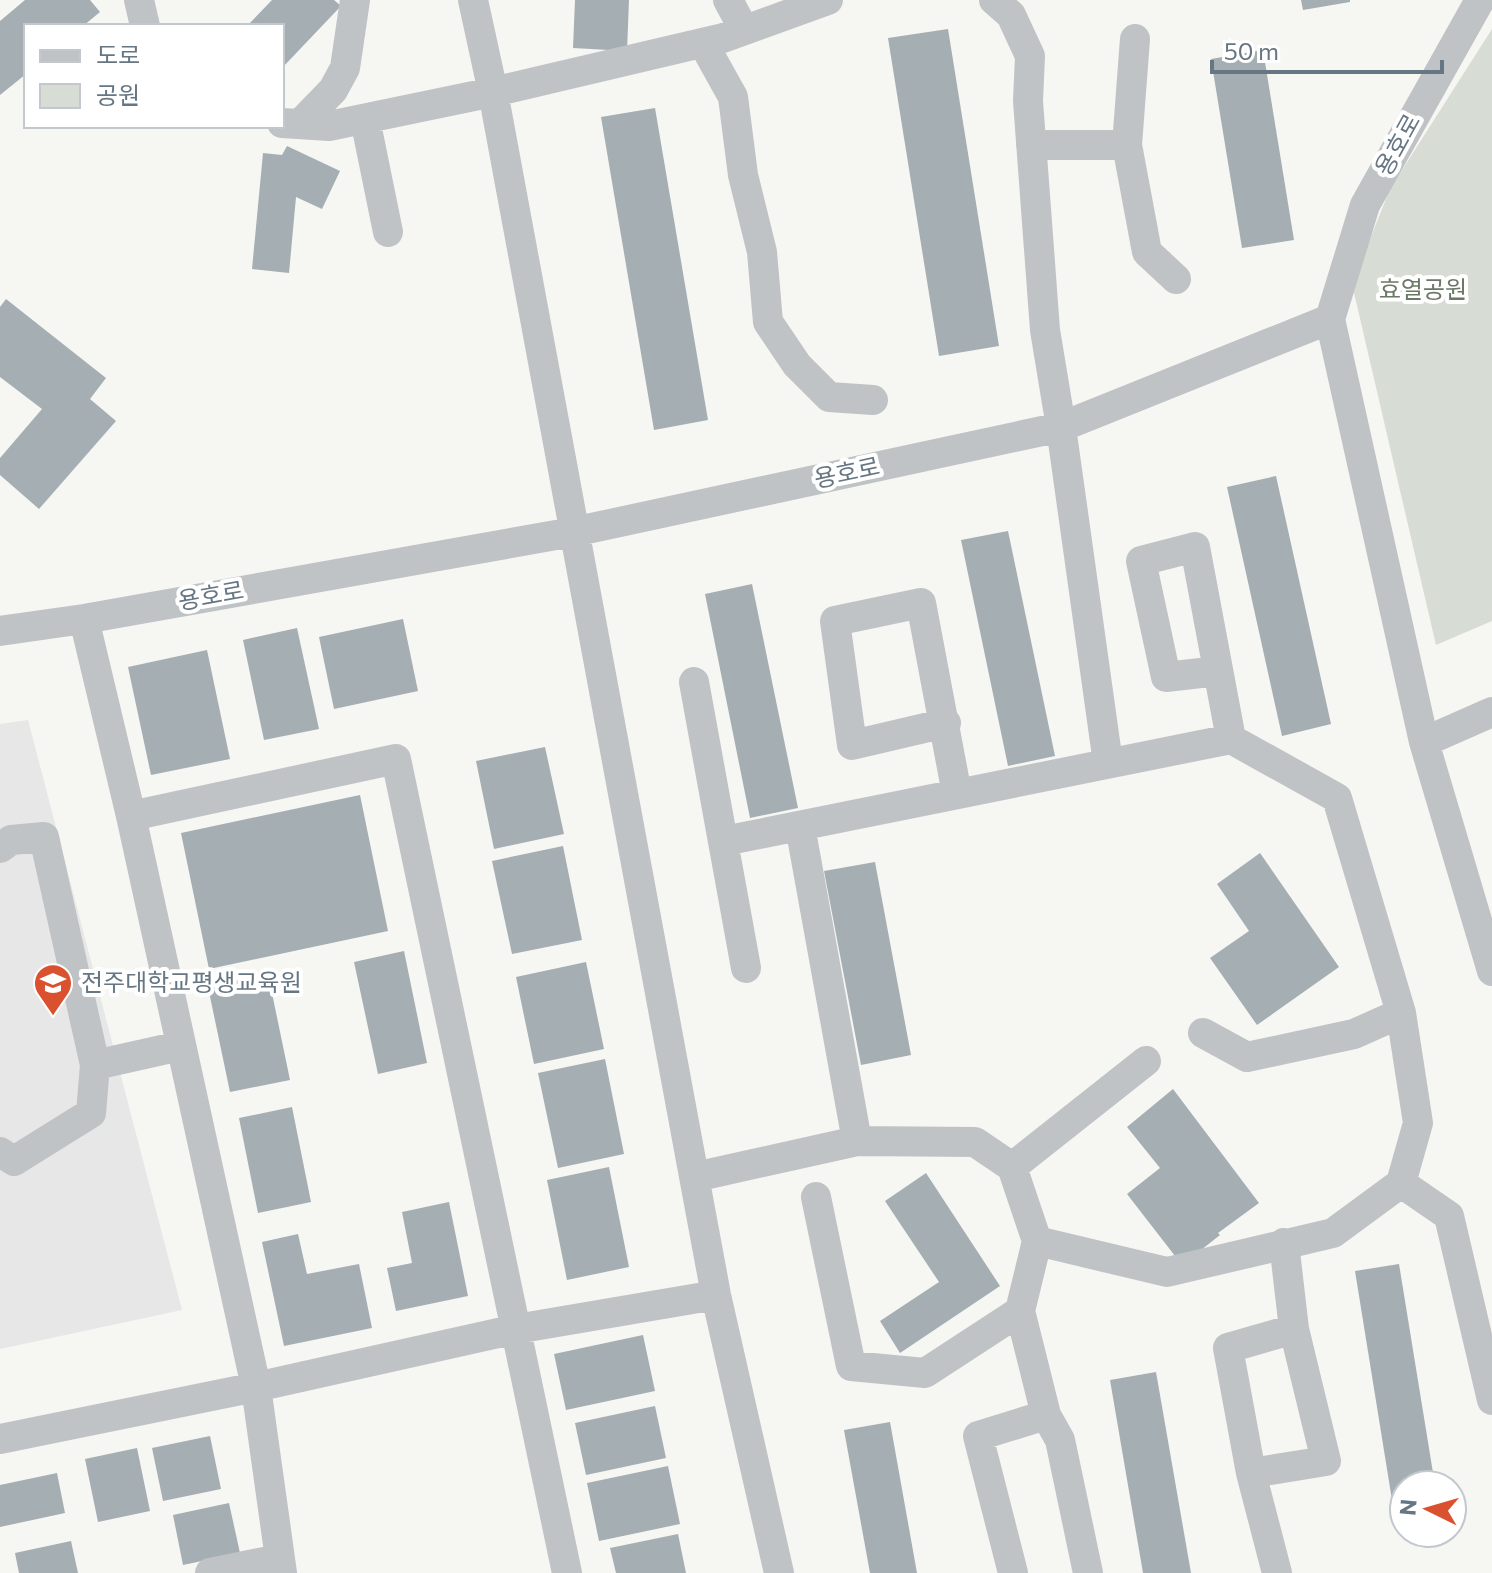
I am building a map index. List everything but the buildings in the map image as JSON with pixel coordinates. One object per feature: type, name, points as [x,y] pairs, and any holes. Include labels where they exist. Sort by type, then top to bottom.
[{"type":"street","points":[[139,0],[145,24]]},
{"type":"street","points":[[291,124],[333,90],[345,68],[355,0]]},
{"type":"street","points":[[473,0],[493,92],[716,1295],[779,1573]]},
{"type":"street","points":[[728,0],[744,30]]},
{"type":"street","points":[[291,124],[329,126],[493,92],[703,43],[828,0]]},
{"type":"street","points":[[994,0],[1011,15],[1030,56],[1028,101],[1045,330],[1108,763]]},
{"type":"street","name":"용호로","points":[[0,631],[84,619],[573,532],[1061,427],[1330,319],[1365,205],[1480,0]]},
{"type":"street","points":[[1135,39],[1127,145],[1147,252],[1176,279]]},
{"type":"street","points":[[703,43],[733,97],[743,175],[762,252],[768,322],[797,365],[829,397],[873,400]]},
{"type":"street","points":[[365,119],[388,232]]},
{"type":"street","points":[[1031,145],[1127,145]]},
{"type":"street","points":[[1330,319],[1424,742],[1492,971]]},
{"type":"street","points":[[946,723],[852,745],[835,621],[921,603],[946,723],[957,794]]},
{"type":"street","points":[[84,619],[131,816],[256,1387],[280,1566],[210,1573]]},
{"type":"street","points":[[1218,671],[1231,739]]},
{"type":"street","points":[[694,682],[746,968]]},
{"type":"street","points":[[1424,742],[1492,712]]},
{"type":"street","points":[[724,841],[1231,739],[1337,798],[1401,1013],[1418,1123],[1401,1183],[1333,1233],[1167,1272],[1037,1241]]},
{"type":"street","points":[[131,816],[396,759],[567,1573]]},
{"type":"street","points":[[800,826],[857,1141]]},
{"type":"street","points":[[0,848],[11,840],[44,837],[95,1065],[91,1113],[14,1161],[0,1152]]},
{"type":"street","points":[[1203,1033],[1247,1057],[1354,1034],[1401,1013]]},
{"type":"street","points":[[95,1065],[180,1046]]},
{"type":"street","points":[[1012,1167],[1146,1061]]},
{"type":"street","points":[[695,1177],[857,1141],[975,1142],[1012,1167],[1037,1241],[1020,1311],[1046,1415],[1060,1440],[1088,1573]]},
{"type":"street","points":[[1401,1183],[1449,1216],[1492,1400]]},
{"type":"street","points":[[816,1197],[851,1366],[925,1373],[1020,1311]]},
{"type":"street","points":[[1251,1473],[1326,1461],[1294,1329],[1284,1243]]},
{"type":"street","points":[[0,1439],[256,1387],[516,1329],[716,1295]]},
{"type":"street","points":[[1277,1573],[1251,1473],[1228,1348],[1294,1329]]},
{"type":"street","points":[[1013,1573],[978,1436],[1046,1415]]},
{"type":"shaded area","name":"전주대학교평생교육원","points":[[28,720],[182,1310],[0,1349],[0,724]]},
{"type":"green space","name":"효열공원","points":[[1492,29],[1492,621],[1436,645],[1352,284],[1390,189]]},
{"type":"place","name":"전주대학교평생교육원","points":[[53,1017]]}]
